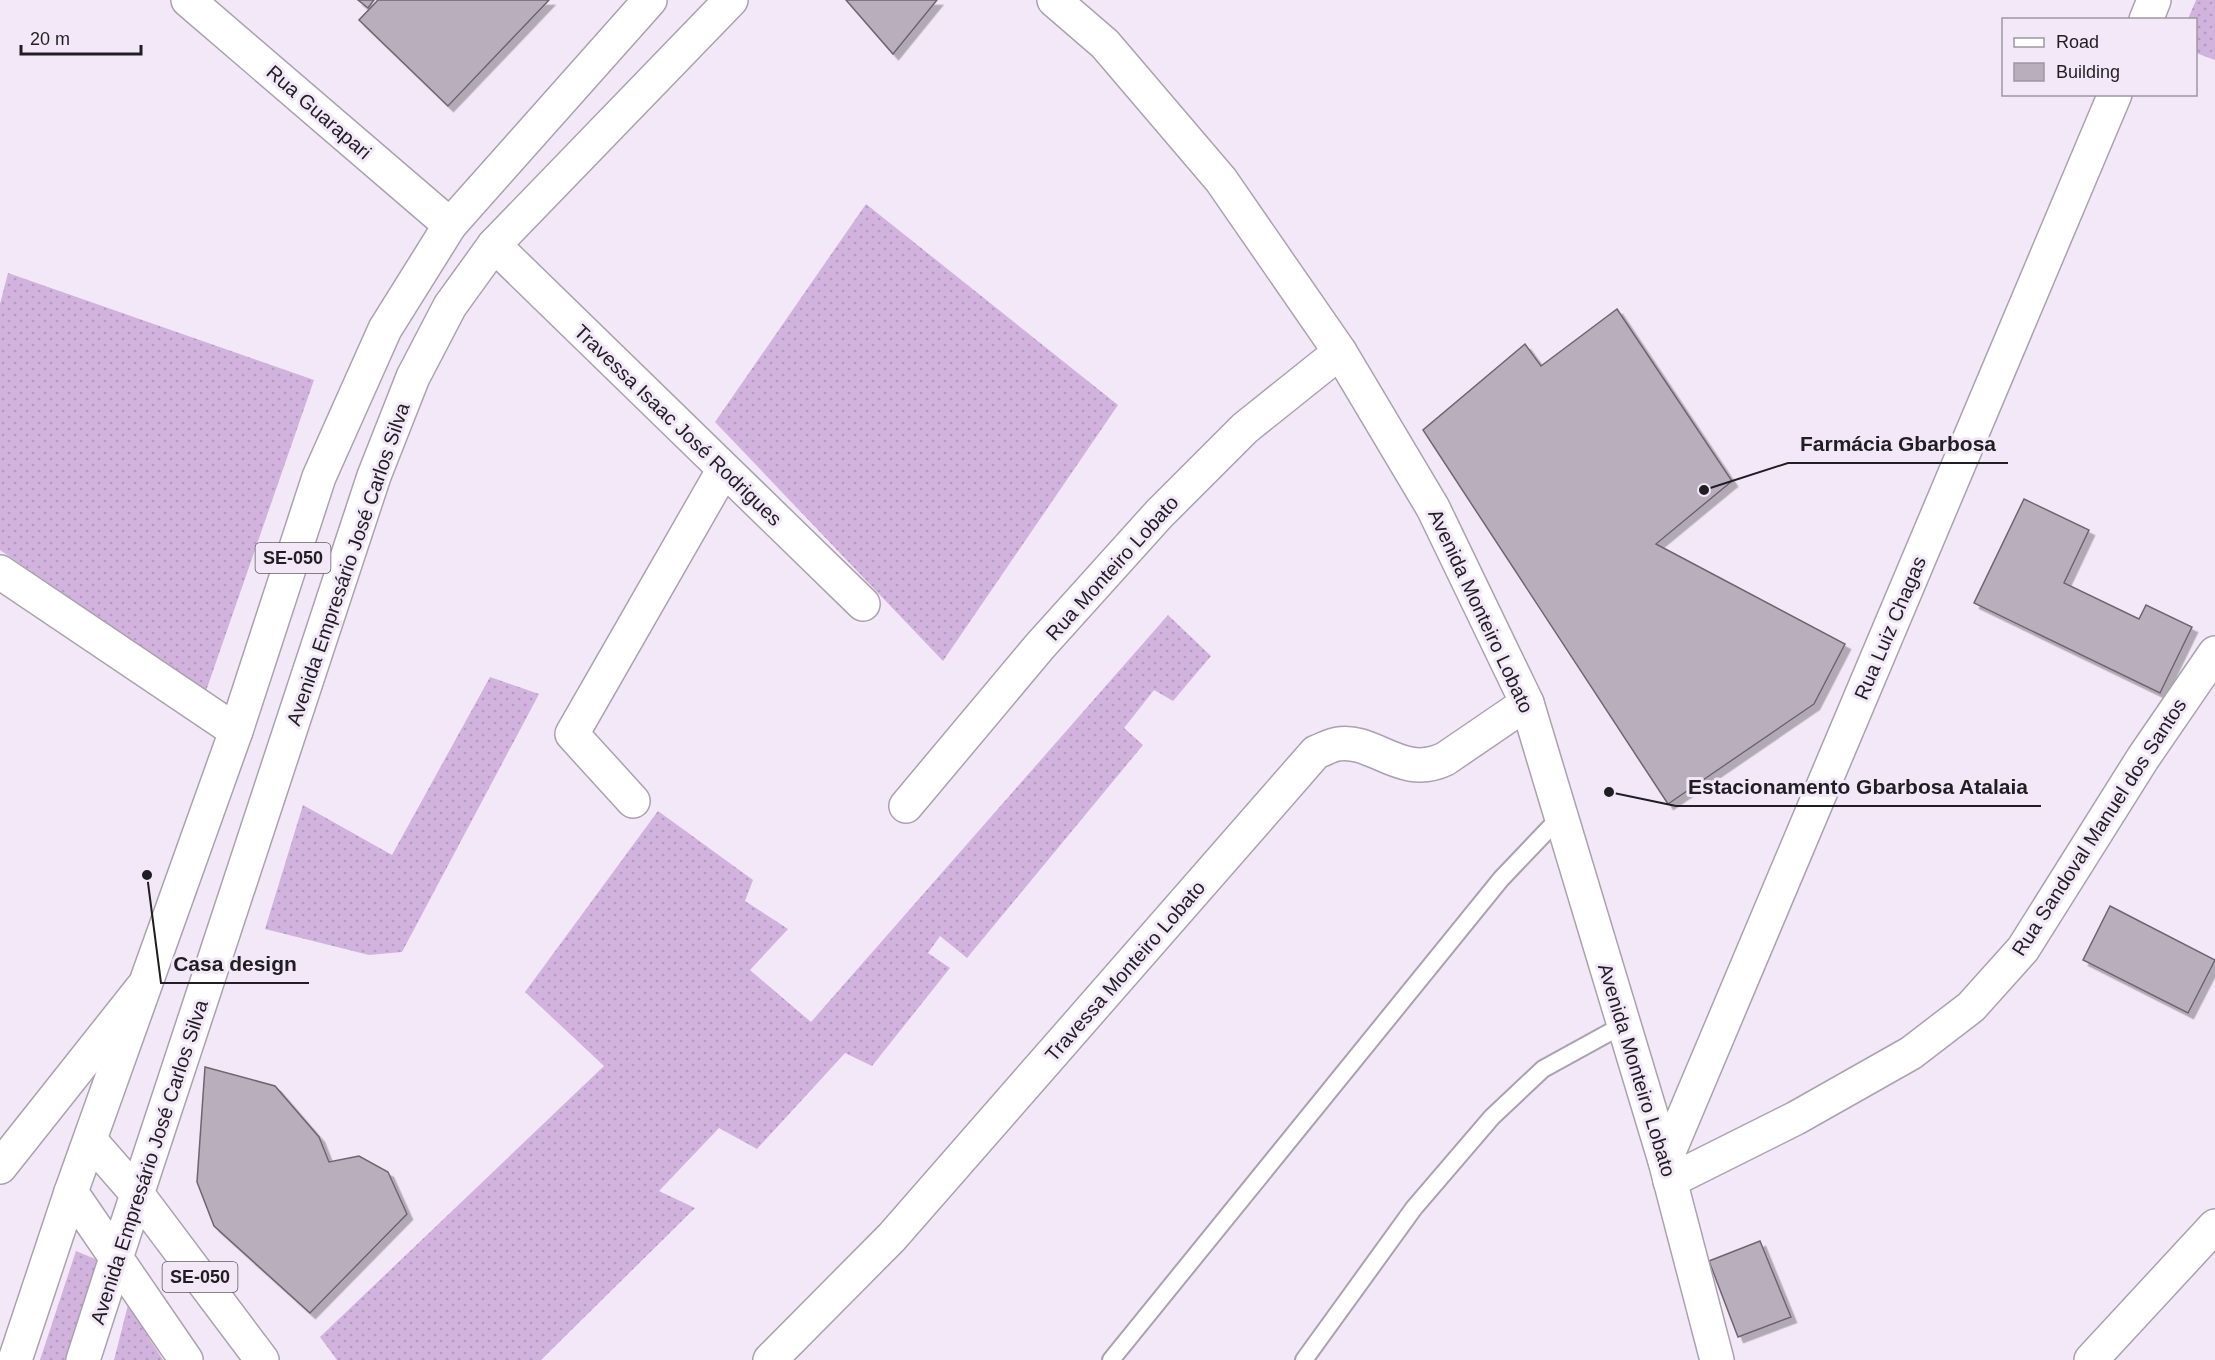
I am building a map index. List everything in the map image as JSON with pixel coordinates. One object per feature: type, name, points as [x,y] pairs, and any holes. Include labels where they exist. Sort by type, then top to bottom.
[{"type":"street","name":"Rua Guarapari","points":[[188,0],[450,225]]},
{"type":"street","name":"SE-050","points":[[15,1360],[71,1192],[236,732],[319,477],[385,329],[450,225],[650,0]]},
{"type":"street","name":"Avenida Empresário José Carlos Silva","points":[[83,1360],[374,476],[413,377],[450,306],[494,245],[731,0]]},
{"type":"street","name":"Avenida Monteiro Lobato","points":[[1054,0],[1105,44],[1221,180],[1340,352],[1433,508],[1527,703],[1667,1171],[1717,1360]]},
{"type":"street","points":[[2147,18],[2154,0]]},
{"type":"street","name":"Rua Luiz Chagas","points":[[1667,1171],[2114,96]]},
{"type":"street","name":"Travessa Isaac José Rodrigues","points":[[494,245],[863,604]]},
{"type":"street","name":"Rua Monteiro Lobato","points":[[906,806],[1041,646],[1159,514],[1245,428],[1340,352]]},
{"type":"street","points":[[633,801],[572,734],[724,469]]},
{"type":"street","points":[[0,572],[236,732]]},
{"type":"street","name":"Rua Sandoval Manuel dos Santos","points":[[1667,1171],[1796,1118],[1911,1053],[1971,1006],[2023,949],[2143,758],[2215,652]]},
{"type":"street","name":"Travessa Monteiro Lobato","points":[[770,1360],[892,1237],[1316,752],[1339,744],[1358,746],[1387,758],[1416,765],[1432,765],[1445,759],[1527,703]]},
{"type":"street","points":[[0,1167],[147,982]]},
{"type":"street","points":[[90,1140],[138,1195]]},
{"type":"street","points":[[71,1192],[116,1258]]},
{"type":"street","name":"SE-050","points":[[138,1195],[262,1360]]},
{"type":"street","points":[[2091,1360],[2215,1226]]},
{"type":"street","name":"SE-050","points":[[116,1258],[186,1360]]},
{"type":"lane","points":[[1111,1360],[1501,879],[1562,815]]},
{"type":"lane","points":[[1304,1360],[1414,1208],[1491,1117],[1543,1069],[1623,1025]]},
{"type":"shaded area","points":[[2196,0],[2215,0],[2215,60],[2197,53],[2197,18],[2188,18]]},
{"type":"shaded area","points":[[866,204],[1118,405],[943,661],[715,422]]},
{"type":"shaded area","points":[[8,273],[314,380],[206,691],[0,550],[0,304]]},
{"type":"shaded area","points":[[1168,615],[1211,656],[1173,701],[1154,690],[1124,728],[1143,745],[967,958],[940,936],[928,953],[950,968],[872,1066],[845,1053],[757,1149],[719,1128],[659,1191],[695,1208],[541,1360],[337,1360],[320,1337],[604,1066],[525,992],[658,811],[753,880],[745,901],[788,929],[750,970],[811,1022]]},
{"type":"shaded area","points":[[490,677],[539,694],[402,952],[369,955],[265,929],[303,805],[392,855]]},
{"type":"shaded area","points":[[76,1251],[100,1261],[69,1360],[40,1360]]},
{"type":"shaded area","points":[[128,1305],[163,1360],[114,1360]]},
{"type":"building","points":[[358,0],[374,0],[368,8]]},
{"type":"building","points":[[378,0],[549,0],[448,106],[359,20]]},
{"type":"building","points":[[846,0],[937,0],[893,54]]},
{"type":"building","points":[[1617,309],[1732,481],[1656,544],[1845,644],[1814,704],[1668,804],[1423,430],[1525,344],[1541,366]]},
{"type":"building","points":[[2024,499],[2089,530],[2064,583],[2139,619],[2146,605],[2192,627],[2160,693],[1974,603]]},
{"type":"building","points":[[2110,906],[2215,960],[2188,1013],[2083,960]]},
{"type":"building","points":[[205,1067],[275,1086],[319,1137],[329,1162],[359,1156],[388,1172],[407,1214],[310,1313],[214,1226],[197,1182]]},
{"type":"building","points":[[1760,1241],[1791,1317],[1738,1337],[1709,1261]]},
{"type":"place","name":"Farmácia Gbarbosa","points":[[1704,490]]},
{"type":"place","name":"Estacionamento Gbarbosa Atalaia","points":[[1609,792]]},
{"type":"place","name":"Casa design","points":[[147,875]]}]
